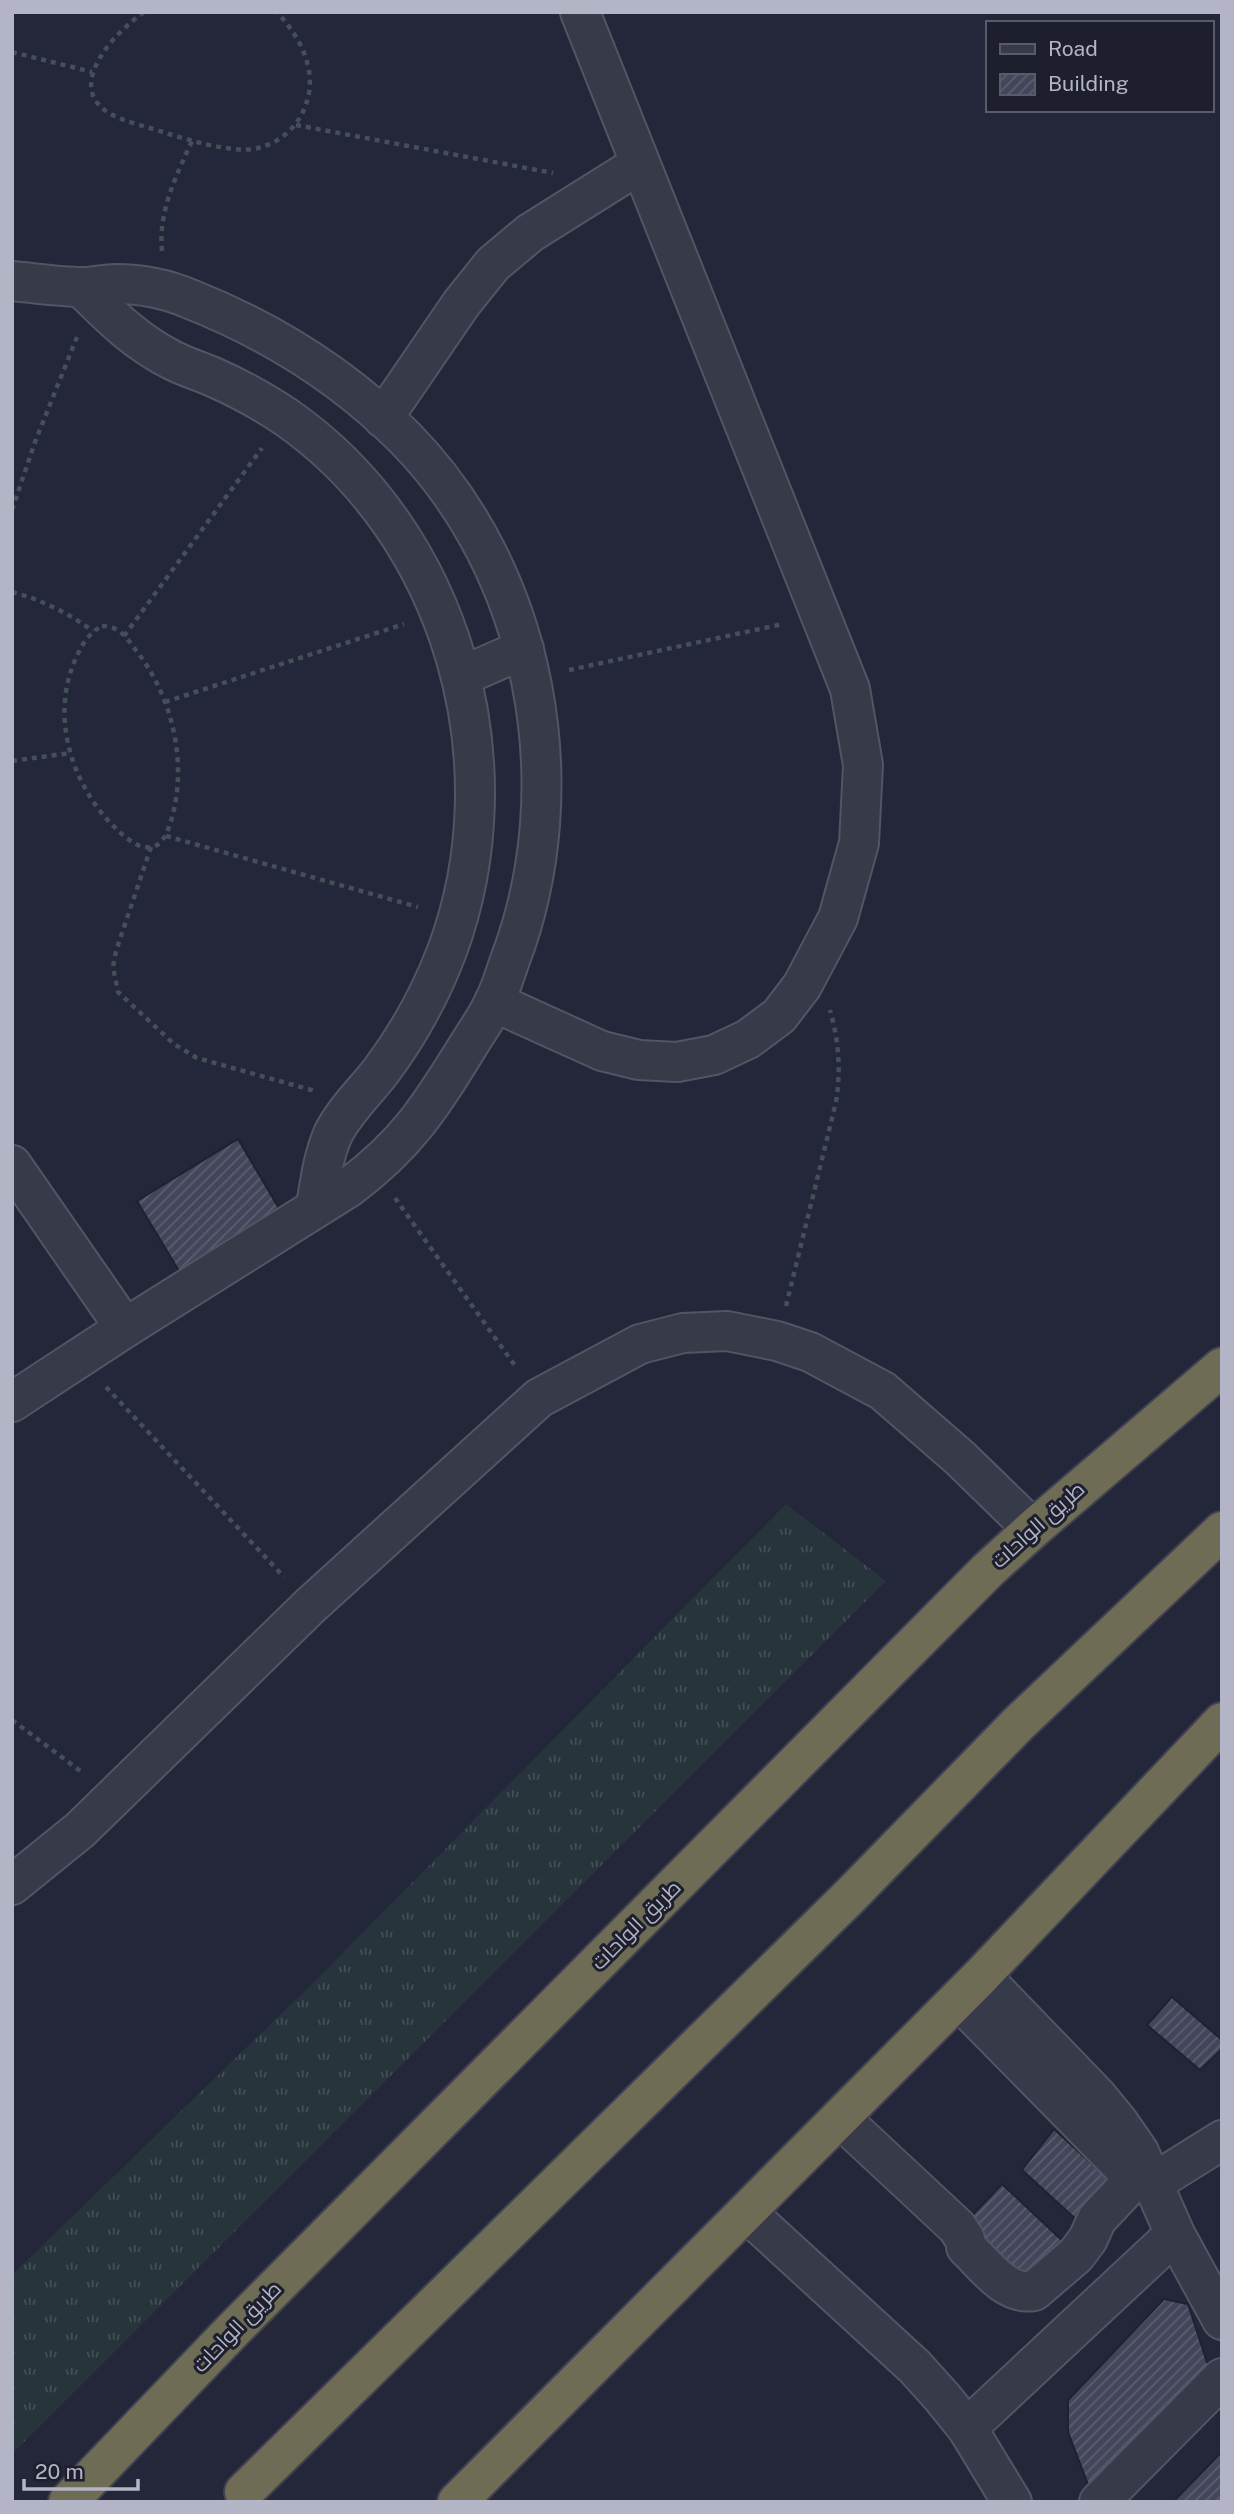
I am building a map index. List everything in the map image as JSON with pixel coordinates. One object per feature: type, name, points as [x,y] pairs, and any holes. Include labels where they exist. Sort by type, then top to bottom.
[{"type":"highway","name":"طريق الواحات","points":[[68,2502],[242,2322],[988,1570],[1033,1528],[1222,1367]]},
{"type":"highway","points":[[244,2492],[840,1905],[1018,1724],[1222,1531]]},
{"type":"highway","points":[[457,2502],[969,1988],[1222,1722]]},
{"type":"street","points":[[494,1002],[603,1051],[639,1060],[677,1062],[714,1055],[748,1039],[779,1016],[802,986],[838,918],[859,843],[863,765],[850,689],[580,12]]},
{"type":"street","points":[[383,418],[461,304],[493,264],[530,233],[640,163]]},
{"type":"street","points":[[12,281],[88,294],[117,284],[153,287],[201,303],[290,347],[352,389],[407,440],[446,487],[478,538],[505,592],[527,664],[538,720],[543,792],[537,864],[520,934],[494,1002],[428,1111],[404,1140],[374,1169],[348,1188],[12,1402]]},
{"type":"street","points":[[88,294],[109,316],[141,342],[175,362],[212,377],[285,416],[327,449],[373,498],[411,552],[441,612],[462,676],[474,745],[476,814],[466,883],[447,951],[418,1014],[381,1071],[354,1102],[333,1134],[321,1171],[316,1206]]},
{"type":"street","points":[[462,676],[527,664]]},
{"type":"street","points":[[12,1164],[125,1328]]},
{"type":"street","points":[[12,1885],[80,1830],[311,1605],[539,1398],[640,1344],[683,1333],[727,1331],[778,1341],[810,1352],[883,1391],[960,1458],[1033,1528]]},
{"type":"street","points":[[969,1988],[1097,2096],[1119,2123],[1139,2152],[1175,2234],[1222,2320]]},
{"type":"street","points":[[833,2125],[944,2241],[966,2247],[1007,2286],[1016,2291],[1034,2291],[1082,2248],[1097,2219],[1129,2185],[1130,2179],[1126,2170],[969,1988]]},
{"type":"street","points":[[1153,2183],[1222,2140]]},
{"type":"street","points":[[746,2213],[915,2367],[967,2428],[1012,2502]]},
{"type":"street","points":[[967,2428],[1175,2234]]},
{"type":"street","points":[[1099,2502],[1222,2378]]},
{"type":"path","points":[[144,12],[120,33],[92,72],[90,82],[97,102],[109,113],[192,141],[256,149],[279,140],[296,125],[306,106],[310,72],[300,41],[277,12]]},
{"type":"path","points":[[12,52],[92,72]]},
{"type":"path","points":[[296,125],[608,183]]},
{"type":"path","points":[[172,293],[163,258],[162,228],[171,190],[192,141]]},
{"type":"path","points":[[12,510],[88,294]]},
{"type":"path","points":[[124,636],[285,416]]},
{"type":"path","points":[[12,593],[34,598],[93,631]]},
{"type":"path","points":[[165,702],[441,612]]},
{"type":"path","points":[[527,664],[821,615]]},
{"type":"path","points":[[102,626],[110,626],[124,636],[141,656],[165,702],[173,727],[178,772],[177,794],[166,836],[151,848],[133,843],[101,812],[88,793],[70,752],[66,730],[67,687],[81,647],[93,631],[102,626]]},
{"type":"path","points":[[12,761],[70,752]]},
{"type":"path","points":[[166,836],[456,918]]},
{"type":"path","points":[[151,848],[116,951],[113,967],[118,992],[174,1044],[197,1058],[354,1102]]},
{"type":"path","points":[[778,1341],[840,1077],[835,1026],[816,960]]},
{"type":"path","points":[[374,1169],[539,1398]]},
{"type":"path","points":[[79,1358],[311,1605]]},
{"type":"path","points":[[12,1720],[114,1797]]},
{"type":"green space","points":[[786,1504],[886,1581],[12,2454],[12,2275],[310,1986]]},
{"type":"building","points":[[238,1139],[280,1210],[179,1271],[137,1201]]},
{"type":"building","points":[[1172,1997],[1222,2040],[1222,2049],[1200,2070],[1147,2025]]},
{"type":"building","points":[[1054,2129],[1117,2187],[1081,2224],[1022,2170]]},
{"type":"building","points":[[1002,2184],[1066,2244],[1028,2284],[965,2223]]},
{"type":"building","points":[[1164,2299],[1188,2304],[1217,2393],[1092,2495],[1068,2432],[1068,2400]]},
{"type":"building","points":[[1222,2452],[1222,2502],[1173,2502]]}]
